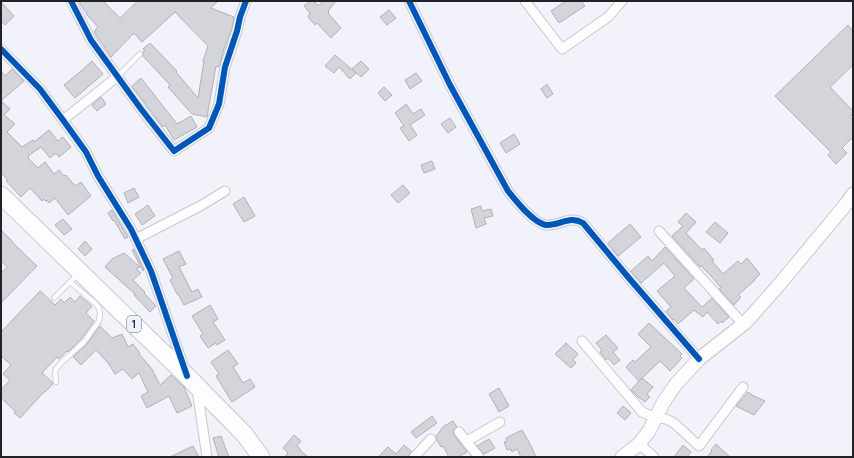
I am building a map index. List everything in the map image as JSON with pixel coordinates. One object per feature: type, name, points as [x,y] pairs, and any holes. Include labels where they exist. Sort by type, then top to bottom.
[{"type":"highway","name":"1","points":[[1,195],[75,276],[192,381],[244,435],[261,457]]},
{"type":"street","points":[[70,1],[91,40],[117,77],[174,151],[209,128],[219,104],[225,67],[246,1]]},
{"type":"street","points":[[409,1],[450,85],[508,191],[534,219],[545,225],[572,220],[578,220],[583,223],[699,359]]},
{"type":"street","points":[[524,1],[562,49],[608,17],[622,1]]},
{"type":"street","points":[[1,48],[40,90],[86,152],[98,176],[131,229],[151,270],[192,381],[207,457]]},
{"type":"street","points":[[63,120],[117,77]]},
{"type":"street","points":[[136,239],[202,205],[225,191]]},
{"type":"street","points":[[622,457],[640,444],[649,431],[663,403],[676,384],[699,359],[746,322],[783,280],[853,194]]},
{"type":"street","points":[[659,231],[743,324]]},
{"type":"street","points":[[582,341],[642,412],[674,423],[699,446],[743,387]]},
{"type":"street","points":[[467,441],[500,422]]},
{"type":"street","points":[[459,432],[479,457]]},
{"type":"street","points":[[414,457],[431,438]]},
{"type":"street","points":[[640,444],[654,457]]},
{"type":"lane","points":[[117,77],[140,54]]},
{"type":"lane","points":[[54,298],[75,276],[96,303],[100,314],[99,321],[84,342],[56,369],[56,382]]},
{"type":"building","points":[[78,1],[103,1],[120,18],[138,1],[218,1],[211,8],[234,17],[232,28],[219,67],[216,66],[207,117],[192,114],[168,87],[170,85],[143,56],[143,52],[145,51],[143,49],[150,43],[177,71],[176,72],[198,98],[203,61],[208,46],[175,12],[142,42],[134,33],[111,57],[94,32],[98,27],[86,14]]},
{"type":"building","points":[[310,1],[314,1],[318,6],[323,1],[336,1],[328,13],[341,28],[331,38],[317,23],[315,25],[308,17],[310,13],[304,6]]},
{"type":"building","points":[[566,1],[581,1],[585,6],[559,23],[551,11]]},
{"type":"building","points":[[1,2],[14,16],[5,25],[1,21]]},
{"type":"building","points":[[389,10],[396,18],[387,25],[380,17]]},
{"type":"building","points":[[848,25],[853,31],[853,65],[830,87],[853,111],[853,114],[850,117],[853,120],[853,137],[842,148],[847,153],[836,164],[828,155],[831,152],[775,96]]},
{"type":"building","points":[[335,55],[356,73],[350,79],[339,67],[334,73],[325,66]]},
{"type":"building","points":[[92,61],[103,74],[75,98],[64,85]]},
{"type":"building","points":[[361,61],[369,69],[361,77],[352,69]]},
{"type":"building","points":[[12,69],[24,81],[1,101],[1,71],[5,76]]},
{"type":"building","points":[[416,73],[422,81],[410,89],[405,80]]},
{"type":"building","points":[[141,78],[177,124],[191,116],[197,127],[174,140],[165,125],[163,127],[132,86]]},
{"type":"building","points":[[547,84],[553,94],[547,98],[541,89]]},
{"type":"building","points":[[384,87],[392,95],[385,101],[378,93]]},
{"type":"building","points":[[101,97],[106,104],[97,111],[92,105]]},
{"type":"building","points":[[1,101],[10,109],[4,115],[15,124],[7,132],[22,147],[33,140],[34,142],[49,130],[58,141],[63,137],[71,147],[59,157],[56,153],[50,158],[41,147],[28,156],[28,158],[38,168],[45,162],[54,174],[59,170],[64,176],[66,175],[75,186],[81,182],[91,196],[68,215],[55,198],[49,203],[44,199],[42,201],[30,188],[21,197],[6,181],[7,179],[1,173]]},
{"type":"building","points":[[406,104],[413,114],[421,109],[425,115],[410,125],[417,135],[409,141],[400,128],[404,126],[395,113]]},
{"type":"building","points":[[450,118],[456,127],[448,133],[441,124]]},
{"type":"building","points":[[514,134],[520,144],[506,153],[500,143]]},
{"type":"building","points":[[432,161],[435,169],[424,173],[421,165]]},
{"type":"building","points":[[403,185],[410,193],[398,203],[391,195]]},
{"type":"building","points":[[134,188],[139,197],[128,203],[124,193]]},
{"type":"building","points":[[244,197],[255,216],[244,222],[233,204]]},
{"type":"building","points":[[148,205],[155,216],[142,225],[135,214]]},
{"type":"building","points":[[481,206],[482,211],[491,209],[493,216],[484,218],[486,224],[476,228],[471,209]]},
{"type":"building","points":[[112,210],[128,237],[125,239],[108,213]]},
{"type":"building","points":[[686,213],[696,222],[686,233],[702,250],[704,248],[714,260],[712,261],[723,274],[738,261],[741,264],[747,258],[760,274],[738,295],[741,297],[734,305],[719,289],[721,288],[712,277],[701,266],[700,267],[672,236],[683,226],[678,222]]},
{"type":"building","points":[[63,219],[72,229],[64,235],[55,225]]},
{"type":"building","points":[[715,222],[728,233],[720,243],[706,232]]},
{"type":"building","points":[[630,224],[641,237],[618,256],[608,243]]},
{"type":"building","points":[[1,230],[37,266],[1,303],[1,273],[7,267],[1,261]]},
{"type":"building","points":[[85,241],[92,249],[85,256],[78,249]]},
{"type":"building","points":[[665,247],[694,279],[684,288],[702,307],[712,298],[729,317],[722,323],[721,321],[718,324],[707,312],[703,317],[694,310],[678,324],[674,319],[673,320],[666,311],[671,307],[657,291],[675,276],[664,263],[641,283],[631,271],[648,256],[652,261]]},
{"type":"building","points":[[134,249],[144,270],[143,271],[132,250]]},
{"type":"building","points":[[179,251],[186,264],[179,267],[192,292],[198,289],[202,297],[184,305],[170,280],[173,278],[163,259]]},
{"type":"building","points":[[124,253],[140,267],[136,269],[141,273],[133,280],[156,306],[150,312],[134,295],[135,294],[105,267],[112,259]]},
{"type":"building","points":[[40,291],[55,305],[61,299],[64,303],[70,297],[75,302],[80,296],[92,306],[86,313],[94,321],[81,339],[68,352],[67,351],[59,359],[57,357],[42,373],[53,384],[20,418],[1,398],[1,390],[10,380],[3,374],[11,365],[1,356],[1,332]]},
{"type":"building","points":[[210,305],[218,319],[213,322],[225,340],[208,348],[200,336],[203,334],[192,316]]},
{"type":"building","points":[[649,323],[682,354],[680,356],[682,358],[670,371],[660,361],[639,381],[626,367],[633,360],[635,362],[651,347],[638,334]]},
{"type":"building","points":[[100,326],[112,338],[122,334],[128,347],[133,344],[140,353],[139,354],[152,369],[160,385],[171,375],[184,387],[192,406],[177,413],[169,396],[147,408],[141,396],[148,392],[139,373],[132,379],[123,369],[115,374],[108,363],[96,350],[81,365],[73,357],[87,344]]},
{"type":"building","points":[[606,335],[618,348],[613,352],[620,360],[614,365],[608,358],[606,360],[600,352],[602,350],[596,343]]},
{"type":"building","points":[[566,343],[578,354],[573,360],[576,363],[571,368],[555,354]]},
{"type":"building","points":[[228,350],[238,364],[233,367],[243,383],[250,379],[255,387],[232,402],[216,376],[219,374],[211,362]]},
{"type":"building","points":[[642,378],[653,387],[647,394],[650,397],[645,402],[631,390]]},
{"type":"building","points":[[499,388],[509,406],[499,412],[489,394]]},
{"type":"building","points":[[748,392],[765,401],[754,415],[736,406]]},
{"type":"building","points":[[623,406],[631,413],[625,420],[617,413]]},
{"type":"building","points":[[432,416],[437,423],[416,438],[411,432]]},
{"type":"building","points":[[453,421],[457,427],[453,430],[454,435],[467,452],[458,457],[449,457],[443,446],[441,447],[436,436],[444,426]]},
{"type":"building","points":[[522,430],[536,457],[521,457],[517,449],[512,452],[511,449],[507,450],[504,442],[507,441],[506,438]]},
{"type":"building","points":[[294,435],[301,441],[297,446],[308,457],[285,457],[288,453],[283,448]]},
{"type":"building","points":[[221,436],[229,457],[219,457],[213,438]]},
{"type":"building","points":[[489,439],[495,448],[484,454],[477,446]]},
{"type":"building","points":[[716,444],[730,457],[707,457]]},
{"type":"building","points":[[404,445],[411,451],[408,457],[378,457],[388,447],[396,454]]},
{"type":"building","points":[[683,445],[691,452],[687,457],[674,457]]},
{"type":"building","points":[[193,446],[199,457],[170,457]]},
{"type":"cycle path","points":[[71,1],[91,40],[141,109],[174,151],[209,128],[219,104],[225,67],[246,1]]},
{"type":"cycle path","points":[[409,1],[450,85],[511,195],[530,216],[546,225],[569,220],[583,223],[699,359]]},
{"type":"cycle path","points":[[1,49],[40,89],[63,120],[86,152],[98,176],[131,229],[151,271],[187,376]]}]
